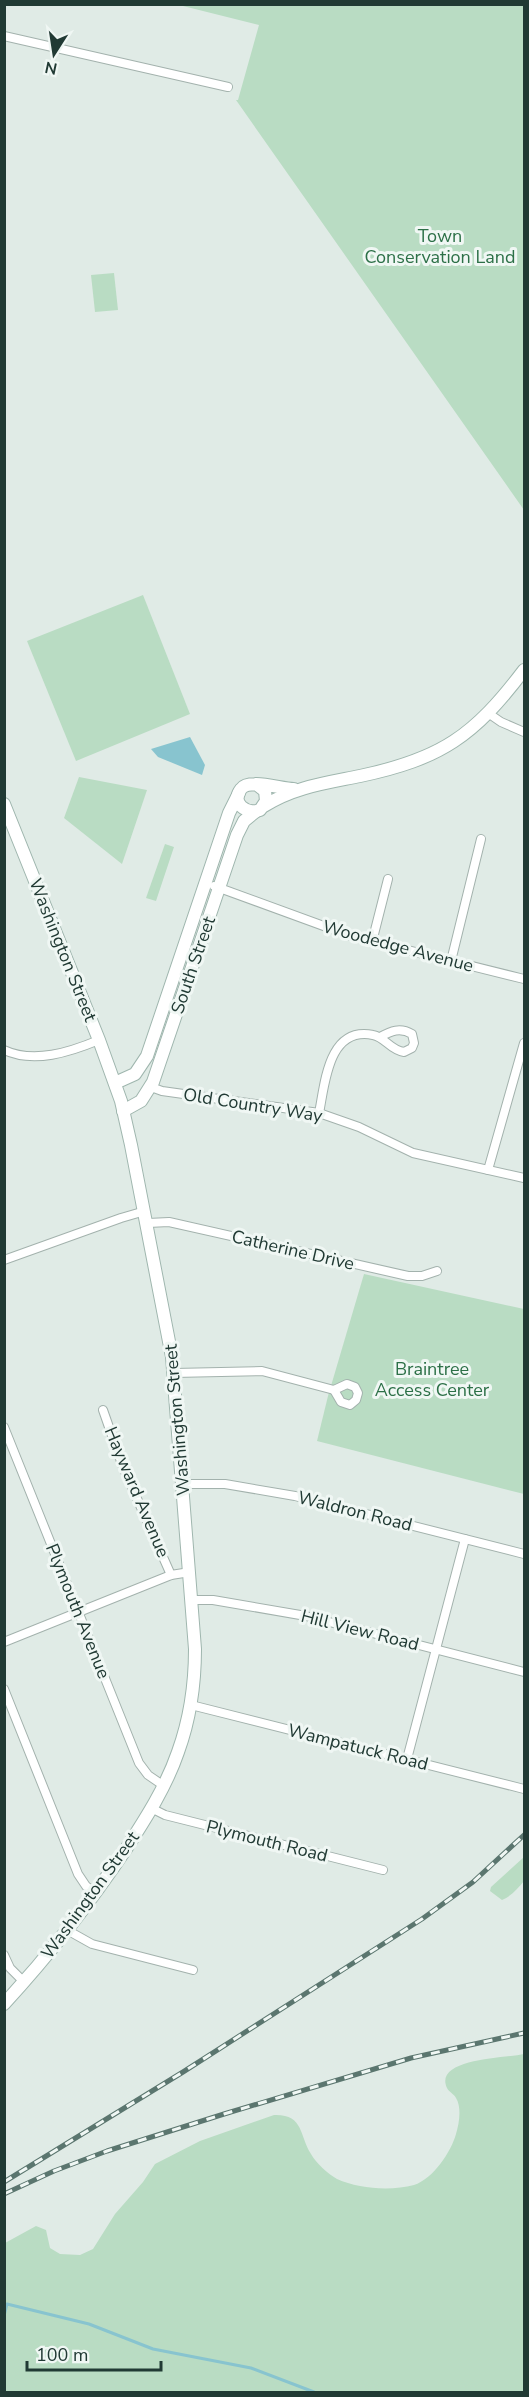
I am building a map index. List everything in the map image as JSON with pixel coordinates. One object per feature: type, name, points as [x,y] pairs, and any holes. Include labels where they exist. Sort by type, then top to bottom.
[{"type":"main road","name":"South Street","points":[[123,1111],[141,1101],[151,1088],[242,825],[260,809],[288,792],[376,773],[425,758],[453,743],[488,713],[525,670]]},
{"type":"main road","name":"South Street","points":[[256,784],[286,789],[301,788]]},
{"type":"main road","points":[[256,784],[266,794],[260,809],[248,811],[241,807],[238,800],[239,793],[245,786],[256,784]]},
{"type":"main road","name":"South Street","points":[[115,1083],[135,1074],[147,1056],[205,883],[239,793]]},
{"type":"main road","name":"Washington Street","points":[[4,804],[115,1083],[147,1217],[169,1331],[174,1373],[195,1661],[191,1705],[183,1740],[164,1786],[95,1893],[67,1930],[4,2004]]},
{"type":"street","points":[[4,36],[228,87]]},
{"type":"street","points":[[488,713],[501,722],[525,732]]},
{"type":"street","points":[[451,961],[481,839]]},
{"type":"street","points":[[372,942],[388,879]]},
{"type":"street","name":"Woodedge Avenue","points":[[205,883],[334,931],[525,979]]},
{"type":"street","points":[[319,1113],[326,1073],[336,1049],[356,1035],[366,1034],[380,1037]]},
{"type":"street","points":[[4,1050],[23,1056],[45,1055],[74,1050],[99,1040]]},
{"type":"street","points":[[488,1170],[525,1043]]},
{"type":"street","name":"Old Country Way","points":[[151,1088],[319,1113],[359,1127],[404,1150],[525,1178]]},
{"type":"street","name":"Catherine Drive","points":[[4,1260],[121,1218],[147,1217],[408,1276],[422,1276],[437,1271]]},
{"type":"street","points":[[174,1373],[262,1371],[334,1390]]},
{"type":"street","name":"Hayward Avenue","points":[[103,1410],[123,1467],[171,1575]]},
{"type":"street","name":"Plymouth Avenue","points":[[4,1427],[139,1763],[148,1775],[164,1786]]},
{"type":"street","name":"Waldron Road","points":[[183,1484],[225,1484],[268,1491],[351,1509],[525,1554]]},
{"type":"street","points":[[407,1759],[465,1539]]},
{"type":"street","points":[[4,1642],[171,1575],[190,1572]]},
{"type":"street","name":"Hill View Road","points":[[192,1600],[213,1600],[296,1614],[525,1672]]},
{"type":"street","points":[[4,1689],[78,1874],[86,1886],[95,1893]]},
{"type":"street","name":"Wampatuck Road","points":[[191,1705],[524,1789]]},
{"type":"street","name":"Plymouth Road","points":[[151,1808],[170,1817],[383,1870]]},
{"type":"street","points":[[67,1930],[92,1944],[193,1971]]},
{"type":"street","points":[[4,1955],[10,1968],[24,1982]]},
{"type":"green space","name":"Town Conservation Land","points":[[179,5],[524,5],[524,510],[236,100],[238,100],[259,25]]},
{"type":"green space","points":[[114,273],[118,310],[95,312],[91,275]]},
{"type":"green space","points":[[143,595],[190,714],[76,761],[27,641]]},
{"type":"green space","points":[[79,777],[147,790],[122,864],[64,818]]},
{"type":"green space","points":[[165,844],[174,847],[156,901],[146,898]]},
{"type":"green space","name":"Braintree Access Center","points":[[364,1274],[524,1309],[524,1494],[317,1441]]},
{"type":"green space","points":[[524,1857],[524,1881],[512,1894],[502,1900],[490,1891],[491,1887]]},
{"type":"green space","points":[[524,2054],[524,2392],[5,2392],[5,2243],[36,2226],[46,2230],[50,2248],[60,2254],[80,2255],[93,2249],[115,2214],[143,2182],[155,2164],[200,2141],[274,2115],[291,2118],[296,2122],[313,2157],[337,2179],[375,2188],[414,2185],[428,2177],[440,2164],[456,2134],[459,2106],[447,2088],[446,2078],[451,2071],[474,2061]]},
{"type":"water","points":[[190,737],[205,765],[202,775],[158,757],[151,749]]},
{"type":"waterway","points":[[4,2316],[7,2304],[89,2324],[153,2349],[251,2368],[314,2392]]},
{"type":"railway","points":[[4,2182],[183,2072],[422,1919],[473,1882],[524,1835]]},
{"type":"railway","points":[[4,2194],[54,2171],[107,2151],[224,2114],[411,2058],[524,2033]]}]
